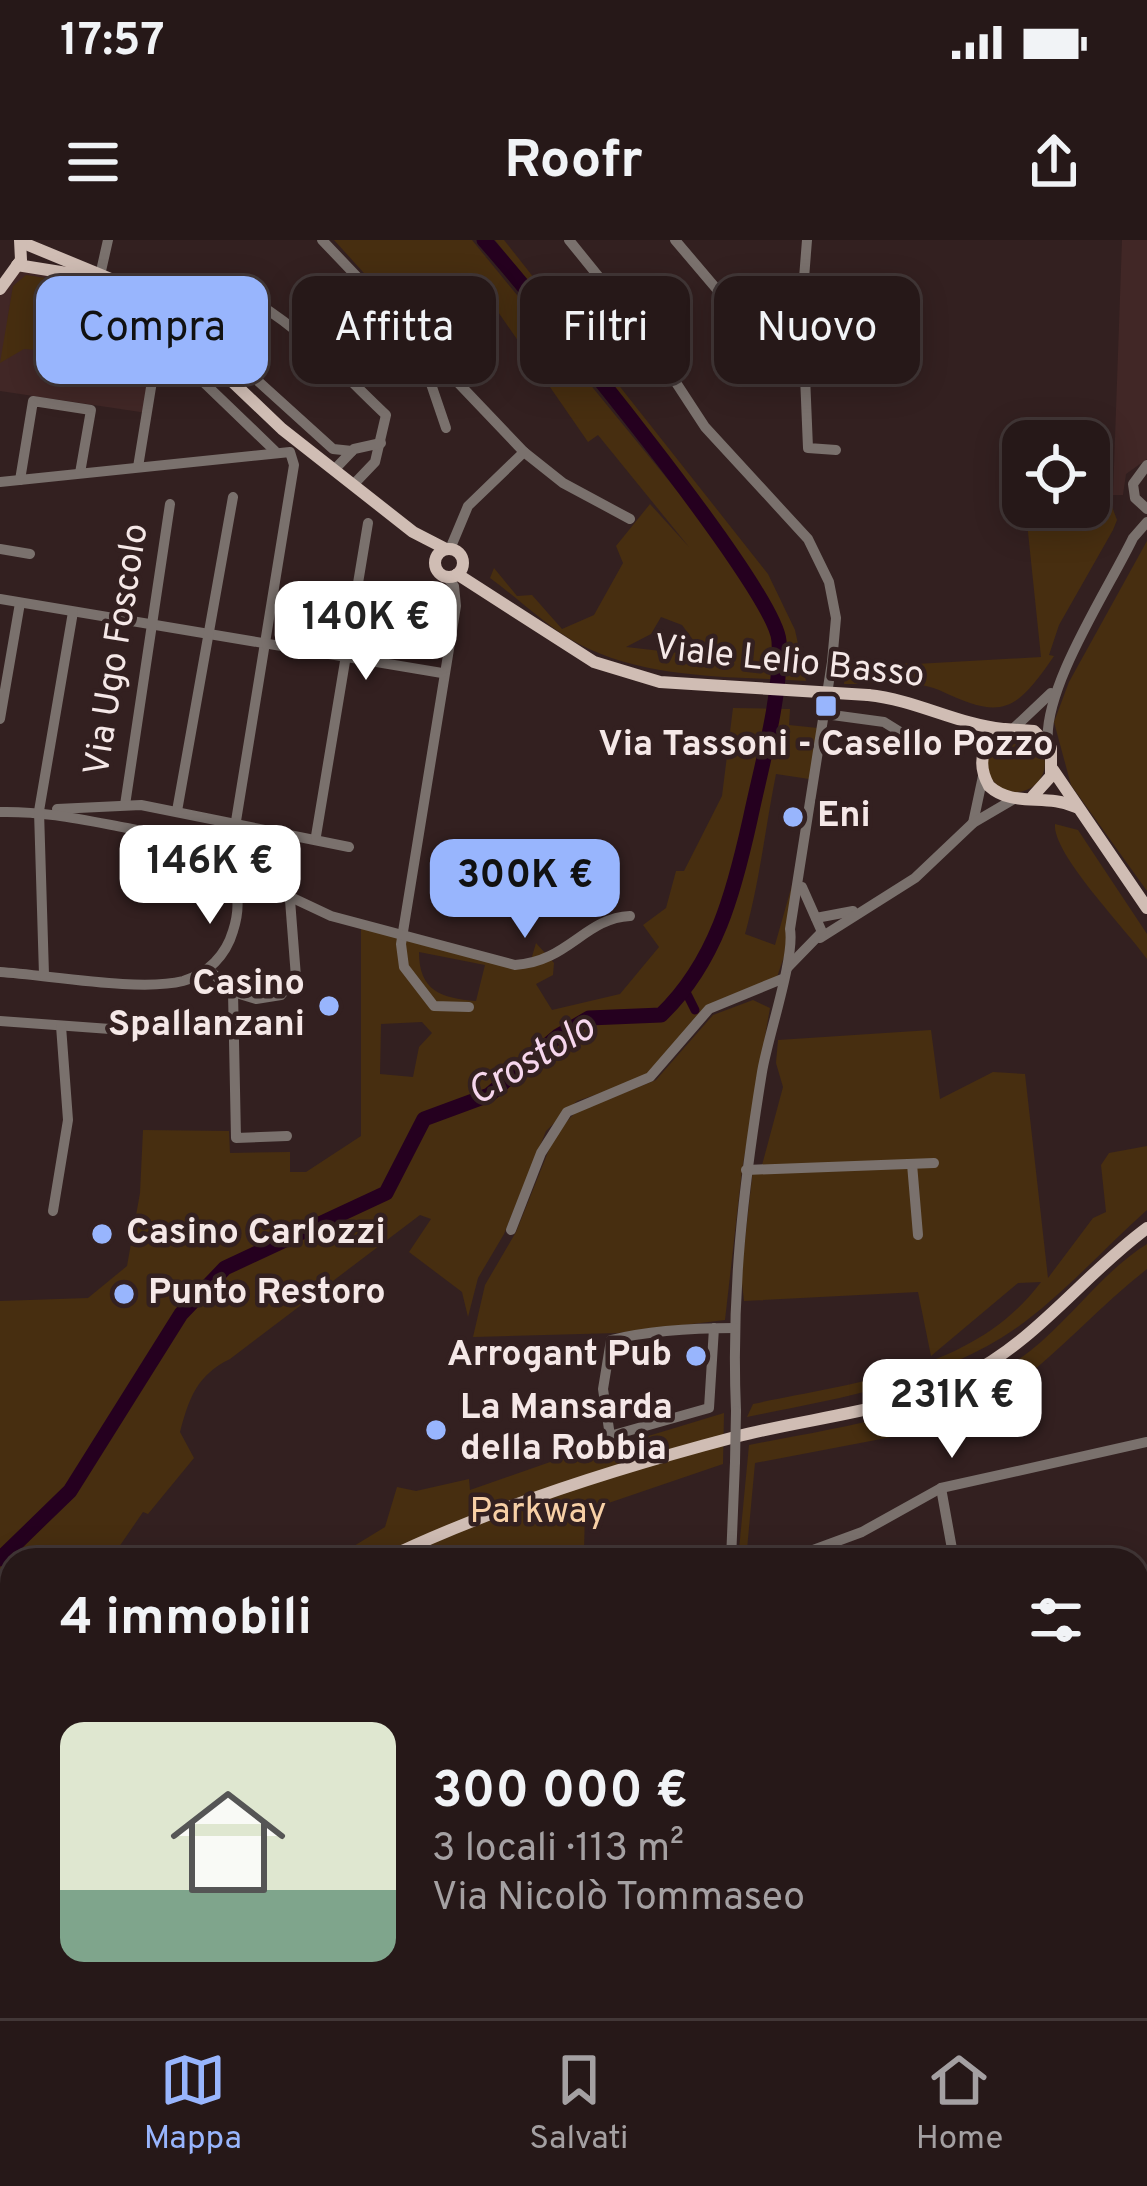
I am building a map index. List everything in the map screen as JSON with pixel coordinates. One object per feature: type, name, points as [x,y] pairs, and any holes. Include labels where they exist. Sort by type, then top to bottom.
[{"type":"main road","points":[[0,289],[20,241],[36,252],[114,276]]},
{"type":"main road","points":[[9,269],[93,276]]},
{"type":"main road","points":[[238,384],[334,470],[444,553],[455,572]]},
{"type":"main road","points":[[444,553],[455,572]]},
{"type":"main road","name":"Viale Lelio Basso","points":[[455,572],[553,641],[594,662],[660,682],[868,695],[924,704],[964,722],[1010,728]]},
{"type":"main road","name":"Viale Lelio Basso","points":[[964,722],[982,756]]},
{"type":"main road","points":[[1076,807],[1054,797],[1014,799],[993,790],[983,776],[987,743],[1010,728],[1034,731],[1048,744],[1053,770],[1147,908]]},
{"type":"main road","points":[[1034,796],[1053,770]]},
{"type":"main road","points":[[408,1548],[704,1446],[932,1391],[1027,1337],[1147,1228]]},
{"type":"street","points":[[101,271],[108,240]]},
{"type":"street","points":[[322,240],[355,276]]},
{"type":"street","points":[[569,240],[642,331],[705,428],[783,509],[820,561],[836,618],[793,941],[774,1006],[735,1249],[731,1548]]},
{"type":"street","points":[[675,240],[714,286]]},
{"type":"street","points":[[804,276],[807,240]]},
{"type":"street","points":[[268,305],[386,415],[375,462],[353,485]]},
{"type":"street","points":[[138,466],[156,384]]},
{"type":"street","points":[[201,384],[275,451]]},
{"type":"street","points":[[257,384],[333,449],[352,451],[381,442]]},
{"type":"street","points":[[431,384],[446,428]]},
{"type":"street","points":[[455,384],[562,483],[630,519]]},
{"type":"street","points":[[805,384],[808,448],[836,450]]},
{"type":"street","points":[[20,480],[33,401],[92,410],[80,473]]},
{"type":"street","points":[[334,470],[352,451]]},
{"type":"street","points":[[0,482],[290,452],[288,505],[236,821]]},
{"type":"street","points":[[444,553],[468,506],[524,452]]},
{"type":"street","points":[[1048,744],[1047,720],[1057,686],[1132,538],[1142,506],[1133,484],[1147,465]]},
{"type":"street","points":[[177,811],[233,497]]},
{"type":"street","name":"Via Ugo Foscolo","points":[[125,806],[170,504]]},
{"type":"street","points":[[1132,538],[1147,522]]},
{"type":"street","points":[[316,836],[368,523]]},
{"type":"street","points":[[0,549],[30,554]]},
{"type":"street","points":[[455,572],[457,604],[442,673],[404,937],[404,967],[434,1006],[469,1007]]},
{"type":"street","points":[[457,604],[481,586]]},
{"type":"street","points":[[0,599],[442,673]]},
{"type":"street","points":[[0,719],[20,603]]},
{"type":"street","points":[[44,975],[43,812],[73,611]]},
{"type":"street","points":[[1010,728],[1057,686]]},
{"type":"street","points":[[825,714],[884,722],[905,735]]},
{"type":"street","points":[[973,823],[983,776]]},
{"type":"street","points":[[512,1230],[541,1153],[567,1112],[650,1077],[709,1009],[783,975],[808,947],[933,864],[973,823],[1014,799]]},
{"type":"street","points":[[0,812],[125,806],[177,811],[316,836],[349,847]]},
{"type":"street","points":[[43,812],[180,839],[290,900],[404,937],[515,965],[543,963],[613,917],[630,916]]},
{"type":"street","points":[[0,972],[168,983],[208,969],[224,952],[236,922],[235,890],[224,866]]},
{"type":"street","points":[[801,884],[820,938]]},
{"type":"street","points":[[208,969],[233,992],[256,999],[281,995],[296,976],[290,900]]},
{"type":"street","points":[[795,919],[868,907]]},
{"type":"street","points":[[793,941],[808,947]]},
{"type":"street","points":[[233,992],[236,1138],[287,1136]]},
{"type":"street","points":[[746,995],[774,1006]]},
{"type":"street","points":[[0,1021],[124,1030]]},
{"type":"street","points":[[53,1211],[68,1120],[61,1026]]},
{"type":"street","points":[[746,1169],[934,1163]]},
{"type":"street","points":[[912,1164],[918,1234]]},
{"type":"street","points":[[714,1328],[709,1408],[610,1436],[603,1389],[611,1340],[714,1328],[735,1328]]},
{"type":"street","points":[[819,1548],[862,1532],[941,1488],[1147,1442]]},
{"type":"street","points":[[941,1488],[952,1548]]},
{"type":"shaded area","points":[[1122,240],[1147,240],[1147,459],[1126,474],[1123,495],[1113,495]]},
{"type":"shaded area","points":[[9,271],[93,276],[36,276],[36,384],[152,384],[147,413],[0,391],[0,289]]},
{"type":"green space","points":[[334,240],[472,240],[520,299],[520,344],[496,309],[496,276],[367,276]]},
{"type":"green space","points":[[495,240],[504,240],[532,276],[523,276]]},
{"type":"green space","points":[[26,275],[36,277],[36,350],[24,349],[0,363],[13,286]]},
{"type":"green space","points":[[548,384],[590,384],[719,542],[727,535],[608,384],[618,384],[768,574],[795,630],[806,681],[690,674],[605,656],[556,630],[490,578],[494,568],[517,596],[532,595],[562,629],[594,615],[623,563],[616,546],[650,504],[689,547],[598,435],[588,442]],"holes":[[[661,617],[682,625],[705,656],[626,647],[651,634]]]},
{"type":"green space","points":[[1110,504],[1117,520],[1059,625],[1049,655],[1054,656],[1017,700],[993,707],[918,685],[844,684],[846,661],[916,664],[1041,657],[1028,528],[1110,528]]},
{"type":"green space","points":[[1147,541],[1147,891],[1071,785],[1054,722],[1069,682]]},
{"type":"green space","points":[[733,708],[790,709],[789,725],[818,728],[809,779],[776,774],[745,934],[775,945],[792,885],[788,945],[777,977],[714,1002],[642,1079],[577,1101],[546,1131],[504,1234],[478,1278],[468,1317],[462,1292],[409,1252],[431,1219],[420,1215],[202,1380],[180,1432],[194,1458],[148,1514],[143,1512],[118,1548],[0,1548],[0,1301],[88,1298],[127,1266],[140,1193],[143,1130],[229,1131],[230,1153],[290,1152],[290,1172],[306,1172],[361,1136],[361,921],[518,961],[531,960],[536,943],[554,963],[553,975],[536,984],[552,1010],[620,994],[659,947],[643,925],[666,908],[676,871],[684,871],[722,796]],"holes":[[[419,952],[485,965],[476,1001],[452,998],[428,984]],[[422,1022],[432,1033],[419,1047],[413,1077],[380,1074],[381,1024]]]},
{"type":"green space","points":[[1016,734],[1037,742],[1045,763],[1037,784],[1016,792],[995,784],[987,763],[995,742]]},
{"type":"green space","points":[[1055,824],[1078,830],[1147,934],[1147,959],[1065,854]]},
{"type":"green space","points":[[753,1000],[770,1008],[742,1170],[725,1320],[618,1333],[473,1337],[485,1285],[516,1232],[556,1132],[576,1112],[656,1080],[713,1015]]},
{"type":"green space","points":[[931,1030],[940,1099],[993,1072],[1025,1074],[1048,1278],[1093,1218],[1106,1212],[1101,1165],[1109,1153],[1147,1146],[1147,1210],[1039,1311],[972,1354],[878,1388],[747,1417],[753,1404],[871,1379],[947,1354],[1014,1312],[1041,1282],[1018,1283],[931,1356],[918,1292],[744,1301],[741,1275],[753,1169],[761,1169],[783,1087],[776,1063],[778,1040]]},
{"type":"green space","points":[[1147,1244],[1147,1269],[1026,1377],[973,1413],[944,1427],[755,1463],[747,1548],[739,1548],[749,1445],[896,1414],[965,1389],[1030,1351]]},
{"type":"green space","name":"Parkway","points":[[724,1413],[723,1464],[585,1511],[584,1548],[351,1548],[385,1527],[397,1487],[416,1491],[469,1479],[470,1490],[596,1446],[599,1451]]},
{"type":"waterway","name":"Crostolo","points":[[11,1548],[70,1491],[181,1314],[225,1268],[386,1193],[424,1119],[489,1095],[558,1036],[589,1018],[661,1015],[696,972],[720,925],[770,731],[779,641],[767,611],[697,506],[484,240]]},
{"type":"waterway","points":[[684,988],[695,1010]]},
{"type":"place","name":"Via Tassoni - Casello Pozzo","points":[[826,706]]},
{"type":"place","name":"Eni","points":[[793,817]]},
{"type":"place","name":"Casino Spallanzani","points":[[329,1006]]},
{"type":"place","name":"Casino Carlozzi","points":[[102,1234]]},
{"type":"place","name":"Punto Restoro","points":[[124,1294]]},
{"type":"place","name":"Arrogant Pub","points":[[696,1356]]},
{"type":"place","name":"La Mansarda della Robbia","points":[[436,1430]]}]
